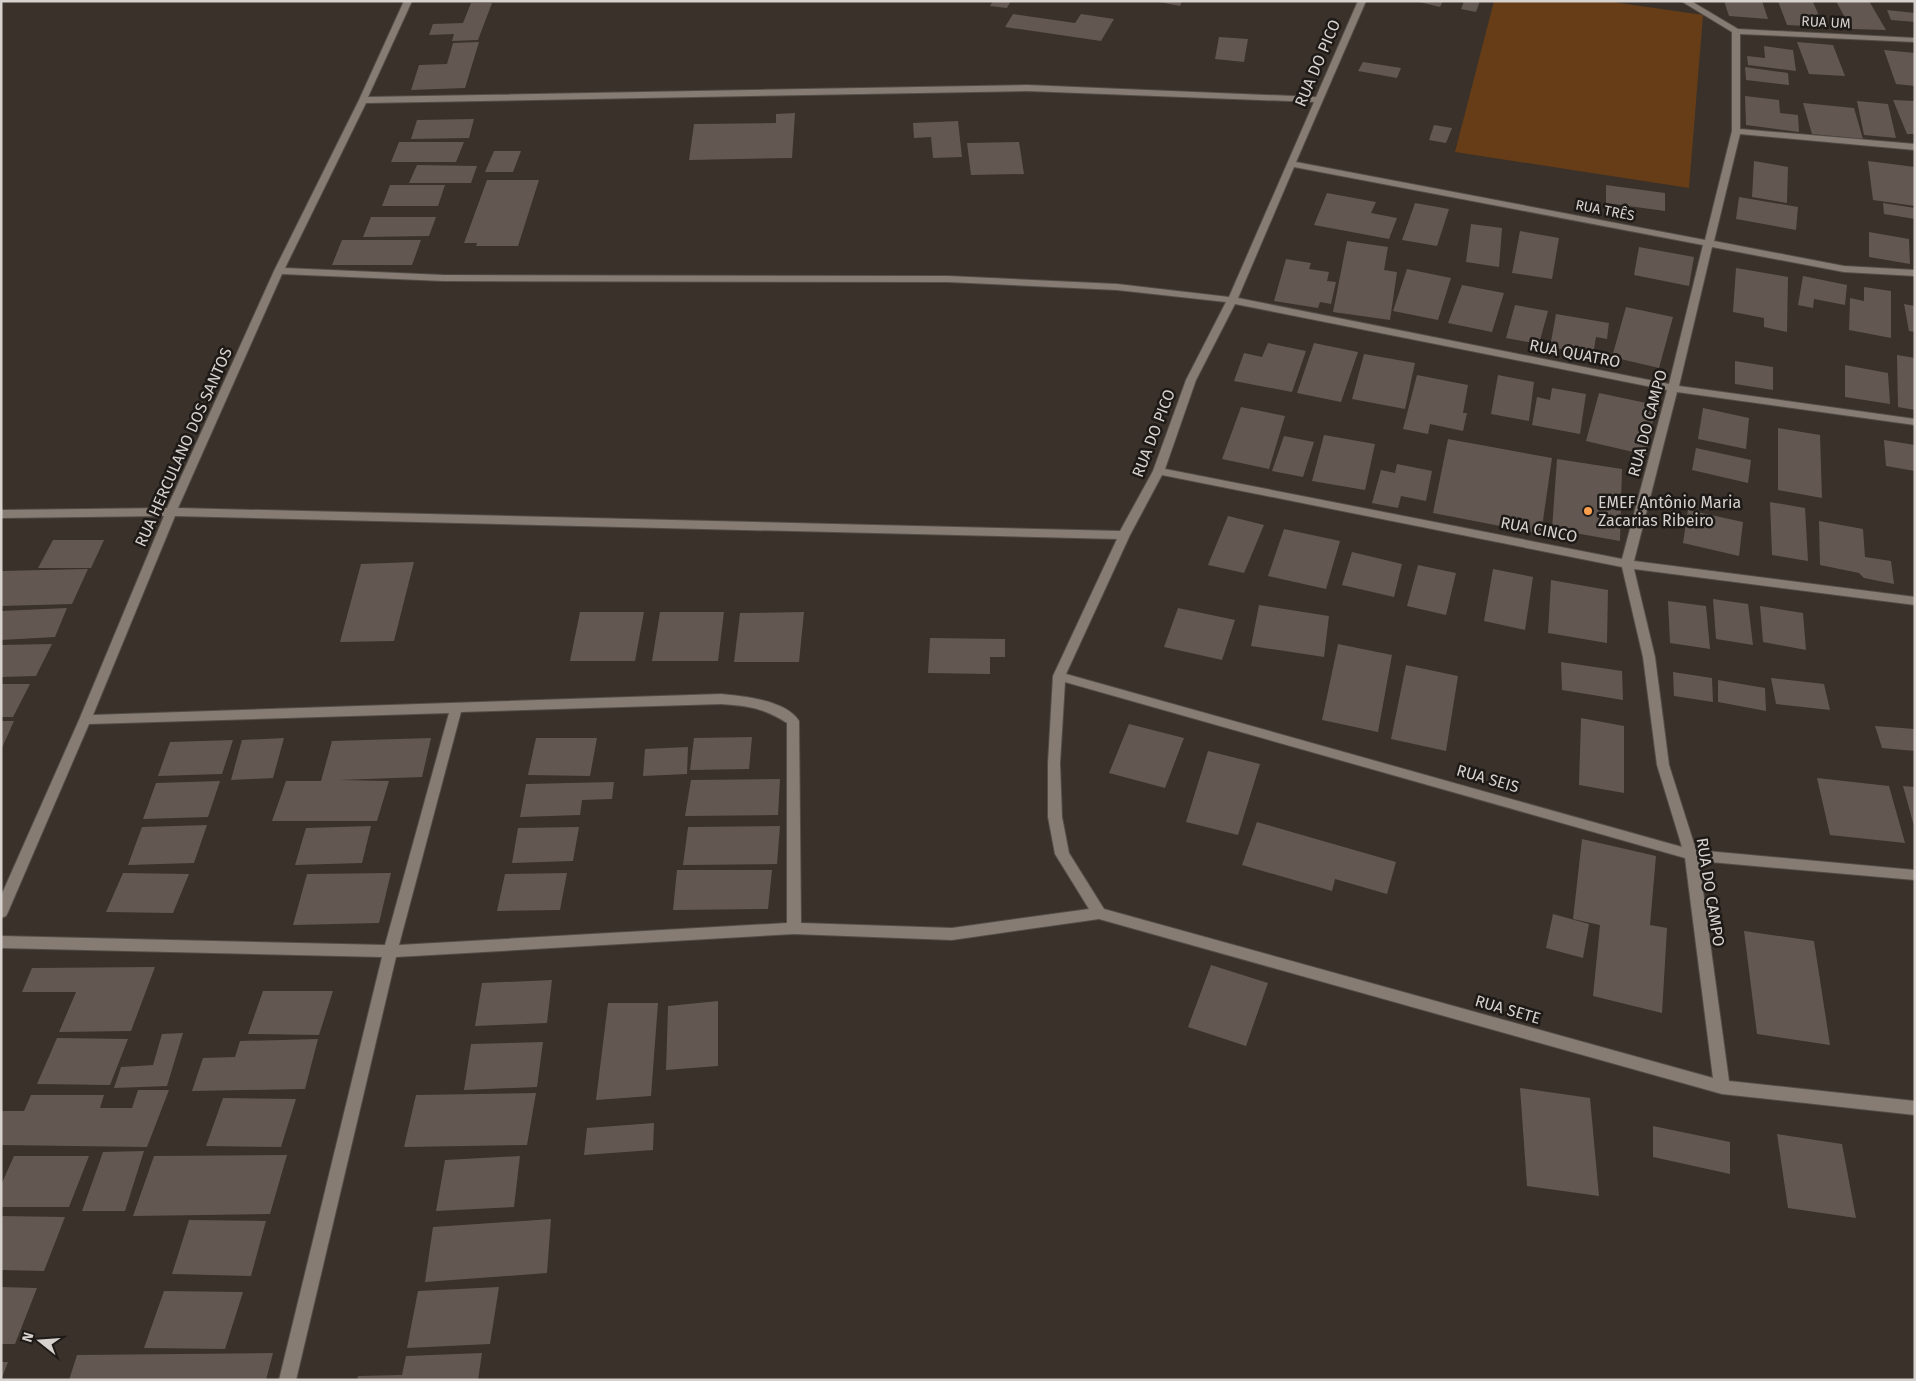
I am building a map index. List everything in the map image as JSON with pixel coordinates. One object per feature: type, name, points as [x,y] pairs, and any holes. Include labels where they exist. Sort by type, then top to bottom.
[{"type":"street","name":"RUA HERCULANO DOS SANTOS","points":[[1,912],[85,720],[170,512],[279,271],[363,100],[408,1]]},
{"type":"street","name":"RUA DO PICO","points":[[1098,913],[1062,854],[1055,817],[1054,763],[1059,676],[1124,534],[1159,471],[1191,380],[1232,300],[1362,1]]},
{"type":"street","points":[[1685,1],[1736,31]]},
{"type":"street","name":"RUA UM","points":[[1736,31],[1915,40]]},
{"type":"street","name":"RUA DO CAMPO","points":[[1722,1087],[1691,855],[1663,765],[1650,657],[1626,564],[1673,388],[1736,131],[1736,31]]},
{"type":"street","points":[[363,100],[1027,88],[1319,100]]},
{"type":"street","points":[[1736,131],[1915,147]]},
{"type":"street","name":"RUA TRÊS","points":[[1292,164],[1844,269],[1915,273]]},
{"type":"street","name":"RUA QUATRO","points":[[279,271],[453,278],[948,279],[1117,286],[1232,300],[1673,388],[1915,422]]},
{"type":"street","name":"RUA CINCO","points":[[1159,471],[1626,564],[1915,601]]},
{"type":"street","points":[[1,514],[170,512],[1124,534]]},
{"type":"street","name":"RUA SEIS","points":[[1059,676],[1421,776],[1691,855],[1915,875]]},
{"type":"street","points":[[85,720],[721,699],[746,701],[773,708],[793,721],[794,928]]},
{"type":"street","points":[[287,1380],[390,951],[456,709]]},
{"type":"street","points":[[1,942],[390,951],[794,928],[952,934],[1098,913]]},
{"type":"street","name":"RUA SETE","points":[[1098,913],[1722,1087],[1915,1108]]},
{"type":"shaded area","points":[[1494,1],[1606,1],[1703,15],[1689,188],[1455,152]]},
{"type":"building","points":[[993,1],[1011,1],[1007,8],[990,6]]},
{"type":"building","points":[[1154,1],[1182,1],[1180,6]]},
{"type":"building","points":[[1415,1],[1443,1],[1440,7]]},
{"type":"building","points":[[1464,1],[1480,1],[1476,12],[1461,9]]},
{"type":"building","points":[[1724,1],[1762,1],[1768,19],[1729,16]]},
{"type":"building","points":[[1778,1],[1813,2],[1824,27],[1787,25]]},
{"type":"building","points":[[1836,1],[1869,1],[1886,30],[1851,29]]},
{"type":"building","points":[[471,3],[492,3],[478,40],[452,41],[454,34],[429,35],[433,24],[463,23]]},
{"type":"building","points":[[1887,10],[1915,13],[1915,22],[1891,20]]},
{"type":"building","points":[[1013,14],[1075,23],[1081,14],[1114,19],[1101,41],[1005,27]]},
{"type":"building","points":[[1219,37],[1248,39],[1244,62],[1215,59]]},
{"type":"building","points":[[479,42],[465,88],[411,90],[419,65],[447,64],[453,43]]},
{"type":"building","points":[[1797,42],[1833,45],[1845,76],[1809,74]]},
{"type":"building","points":[[1764,46],[1793,50],[1796,71],[1748,65],[1747,56],[1765,58]]},
{"type":"building","points":[[1884,50],[1915,53],[1915,86],[1896,84]]},
{"type":"building","points":[[1363,62],[1401,68],[1397,78],[1358,71]]},
{"type":"building","points":[[1745,67],[1788,73],[1789,85],[1746,80]]},
{"type":"building","points":[[1745,96],[1779,100],[1780,113],[1798,115],[1799,132],[1746,125]]},
{"type":"building","points":[[1893,100],[1915,101],[1915,134],[1907,134]]},
{"type":"building","points":[[1857,101],[1888,104],[1896,138],[1864,135]]},
{"type":"building","points":[[1803,103],[1854,108],[1863,139],[1812,134]]},
{"type":"building","points":[[795,113],[792,158],[689,160],[694,124],[776,123],[776,114]]},
{"type":"building","points":[[474,119],[469,138],[411,139],[417,120]]},
{"type":"building","points":[[958,121],[962,157],[933,158],[931,137],[914,138],[913,123]]},
{"type":"building","points":[[1434,125],[1452,128],[1446,143],[1429,140]]},
{"type":"building","points":[[399,142],[464,142],[456,162],[391,162]]},
{"type":"building","points":[[1019,142],[1024,174],[971,175],[967,143]]},
{"type":"building","points":[[494,151],[521,151],[513,172],[485,172]]},
{"type":"building","points":[[1754,161],[1788,167],[1787,203],[1752,197]]},
{"type":"building","points":[[1868,161],[1915,167],[1915,206],[1873,200]]},
{"type":"building","points":[[417,165],[477,166],[471,183],[409,183]]},
{"type":"building","points":[[487,180],[539,180],[518,246],[476,246],[477,243],[464,243]]},
{"type":"building","points":[[390,185],[445,185],[438,206],[382,206]]},
{"type":"building","points":[[1606,185],[1665,193],[1665,211],[1606,203]]},
{"type":"building","points":[[1327,193],[1376,202],[1371,213],[1397,218],[1389,239],[1314,225]]},
{"type":"building","points":[[1739,197],[1798,207],[1796,230],[1736,219]]},
{"type":"building","points":[[1415,203],[1449,209],[1437,246],[1402,240]]},
{"type":"building","points":[[1883,203],[1915,208],[1915,219],[1884,214]]},
{"type":"building","points":[[371,217],[436,217],[429,236],[363,237]]},
{"type":"building","points":[[1471,224],[1502,228],[1499,267],[1466,262]]},
{"type":"building","points":[[1520,231],[1559,238],[1552,279],[1512,273]]},
{"type":"building","points":[[1869,232],[1909,239],[1910,264],[1869,257]]},
{"type":"building","points":[[342,240],[421,240],[412,265],[332,265]]},
{"type":"building","points":[[1347,241],[1388,247],[1384,270],[1397,272],[1390,320],[1333,312]]},
{"type":"building","points":[[1639,247],[1694,257],[1689,286],[1634,275]]},
{"type":"building","points":[[1286,259],[1311,263],[1309,269],[1329,272],[1327,281],[1336,282],[1331,304],[1320,302],[1318,308],[1274,301]]},
{"type":"building","points":[[1736,268],[1788,277],[1787,332],[1764,327],[1764,318],[1733,312]]},
{"type":"building","points":[[1407,269],[1451,278],[1438,320],[1393,311]]},
{"type":"building","points":[[1803,276],[1847,285],[1845,305],[1814,299],[1813,308],[1798,305]]},
{"type":"building","points":[[1462,285],[1504,293],[1492,332],[1448,323]]},
{"type":"building","points":[[1864,287],[1891,291],[1891,338],[1849,330],[1850,298],[1864,301]]},
{"type":"building","points":[[1904,304],[1915,306],[1915,332],[1909,331]]},
{"type":"building","points":[[1515,305],[1548,311],[1539,344],[1506,338]]},
{"type":"building","points":[[1626,307],[1673,317],[1659,368],[1612,357]]},
{"type":"building","points":[[1556,314],[1609,323],[1607,339],[1596,337],[1593,355],[1550,347]]},
{"type":"building","points":[[1268,343],[1306,351],[1292,392],[1234,381],[1244,353],[1262,357]]},
{"type":"building","points":[[1314,343],[1358,352],[1341,402],[1297,393]]},
{"type":"building","points":[[1364,354],[1415,363],[1405,409],[1352,399]]},
{"type":"building","points":[[1897,355],[1915,358],[1915,410],[1898,407]]},
{"type":"building","points":[[1735,361],[1773,367],[1773,390],[1735,384]]},
{"type":"building","points":[[1845,365],[1888,373],[1890,404],[1845,397]]},
{"type":"building","points":[[1417,375],[1468,385],[1463,413],[1467,413],[1463,431],[1430,424],[1428,434],[1403,429]]},
{"type":"building","points":[[1498,375],[1534,382],[1529,421],[1491,414]]},
{"type":"building","points":[[1552,388],[1586,394],[1580,434],[1532,425],[1537,397],[1550,400]]},
{"type":"building","points":[[1599,393],[1656,405],[1646,455],[1586,441]]},
{"type":"building","points":[[1241,407],[1285,416],[1269,469],[1222,459]]},
{"type":"building","points":[[1703,408],[1749,418],[1746,449],[1698,439]]},
{"type":"building","points":[[1778,428],[1820,435],[1822,498],[1778,490]]},
{"type":"building","points":[[1324,435],[1375,444],[1365,490],[1312,481]]},
{"type":"building","points":[[1284,436],[1314,442],[1303,477],[1272,471]]},
{"type":"building","points":[[1448,439],[1552,458],[1541,534],[1433,513]]},
{"type":"building","points":[[1884,440],[1915,445],[1915,471],[1886,466]]},
{"type":"building","points":[[1696,448],[1751,460],[1748,483],[1692,470]]},
{"type":"building","points":[[1557,459],[1622,469],[1620,541],[1552,529]]},
{"type":"building","points":[[1397,464],[1432,471],[1426,501],[1401,496],[1398,508],[1372,503],[1381,470],[1395,473]]},
{"type":"building","points":[[1770,502],[1805,508],[1808,561],[1772,555]]},
{"type":"building","points":[[1688,510],[1743,522],[1739,556],[1683,543]]},
{"type":"building","points":[[1228,516],[1264,525],[1244,573],[1208,565]]},
{"type":"building","points":[[1819,521],[1863,529],[1865,557],[1891,561],[1894,584],[1864,578],[1859,573],[1820,565]]},
{"type":"building","points":[[1284,529],[1340,541],[1326,589],[1268,576]]},
{"type":"building","points":[[53,540],[104,540],[91,568],[38,568]]},
{"type":"building","points":[[1352,552],[1402,564],[1394,597],[1342,585]]},
{"type":"building","points":[[414,562],[394,641],[340,642],[361,564]]},
{"type":"building","points":[[1418,565],[1456,573],[1446,615],[1407,606]]},
{"type":"building","points":[[88,569],[72,604],[1,606],[1,571]]},
{"type":"building","points":[[1493,569],[1533,577],[1525,630],[1484,621]]},
{"type":"building","points":[[1551,580],[1608,590],[1607,643],[1548,633]]},
{"type":"building","points":[[1713,599],[1748,604],[1753,645],[1716,639]]},
{"type":"building","points":[[1668,601],[1706,606],[1710,649],[1670,643]]},
{"type":"building","points":[[1259,605],[1329,616],[1324,657],[1251,646]]},
{"type":"building","points":[[1760,606],[1803,613],[1806,650],[1763,642]]},
{"type":"building","points":[[67,608],[55,637],[1,640],[1,611]]},
{"type":"building","points":[[1178,608],[1235,620],[1222,660],[1164,647]]},
{"type":"building","points":[[580,612],[644,612],[635,661],[570,661]]},
{"type":"building","points":[[660,612],[724,612],[718,661],[652,661]]},
{"type":"building","points":[[804,612],[799,662],[734,662],[740,613]]},
{"type":"building","points":[[930,638],[1005,639],[1005,657],[990,657],[990,674],[928,673]]},
{"type":"building","points":[[52,644],[36,676],[1,677],[1,645]]},
{"type":"building","points":[[1338,644],[1392,655],[1378,732],[1322,720]]},
{"type":"building","points":[[1561,662],[1622,671],[1623,700],[1562,690]]},
{"type":"building","points":[[1406,665],[1458,676],[1446,751],[1391,739]]},
{"type":"building","points":[[1673,672],[1712,678],[1713,702],[1674,696]]},
{"type":"building","points":[[1771,678],[1824,684],[1830,710],[1776,704]]},
{"type":"building","points":[[1718,680],[1765,688],[1766,711],[1718,702]]},
{"type":"building","points":[[1,684],[30,684],[13,717],[1,717]]},
{"type":"building","points":[[1581,718],[1624,726],[1624,793],[1579,785]]},
{"type":"building","points":[[1,721],[14,721],[1,750]]},
{"type":"building","points":[[1129,724],[1184,738],[1165,788],[1109,773]]},
{"type":"building","points":[[1875,726],[1915,729],[1915,751],[1882,748]]},
{"type":"building","points":[[752,737],[749,769],[690,770],[694,738]]},
{"type":"building","points":[[284,738],[273,778],[231,780],[242,740]]},
{"type":"building","points":[[431,738],[422,777],[339,780],[389,781],[377,821],[272,821],[286,781],[321,781],[332,741]]},
{"type":"building","points":[[536,738],[597,738],[590,776],[528,775]]},
{"type":"building","points":[[233,740],[222,774],[158,776],[170,742]]},
{"type":"building","points":[[688,747],[687,774],[643,776],[645,749]]},
{"type":"building","points":[[1208,751],[1260,764],[1238,835],[1186,822]]},
{"type":"building","points":[[1817,778],[1889,786],[1905,843],[1830,835]]},
{"type":"building","points":[[780,779],[778,815],[685,816],[691,780]]},
{"type":"building","points":[[220,781],[208,817],[143,819],[156,783]]},
{"type":"building","points":[[614,782],[612,799],[582,800],[580,815],[520,817],[526,784]]},
{"type":"building","points":[[1903,786],[1915,787],[1915,826],[1914,826]]},
{"type":"building","points":[[1257,822],[1396,862],[1387,894],[1335,879],[1332,891],[1242,865]]},
{"type":"building","points":[[207,825],[194,863],[128,865],[142,827]]},
{"type":"building","points":[[371,826],[362,863],[295,865],[306,828]]},
{"type":"building","points":[[780,826],[777,864],[683,865],[688,827]]},
{"type":"building","points":[[579,827],[573,861],[512,863],[518,828]]},
{"type":"building","points":[[1582,839],[1656,856],[1650,925],[1667,928],[1662,1013],[1593,996],[1600,925],[1573,919]]},
{"type":"building","points":[[677,870],[772,870],[768,909],[673,910]]},
{"type":"building","points":[[123,873],[189,874],[173,913],[106,912]]},
{"type":"building","points":[[391,873],[379,923],[293,925],[307,874]]},
{"type":"building","points":[[567,873],[560,910],[497,911],[505,874]]},
{"type":"building","points":[[1553,914],[1589,924],[1583,958],[1546,948]]},
{"type":"building","points":[[1744,931],[1814,941],[1830,1045],[1757,1034]]},
{"type":"building","points":[[1211,965],[1268,983],[1246,1046],[1188,1027]]},
{"type":"building","points":[[155,967],[131,1031],[59,1032],[76,992],[22,992],[32,968]]},
{"type":"building","points":[[552,980],[547,1023],[475,1026],[482,983]]},
{"type":"building","points":[[263,991],[333,991],[319,1035],[248,1034]]},
{"type":"building","points":[[718,1001],[718,1066],[666,1070],[668,1006]]},
{"type":"building","points":[[608,1003],[658,1003],[651,1096],[596,1100]]},
{"type":"building","points":[[183,1033],[167,1086],[114,1088],[121,1067],[153,1065],[162,1034]]},
{"type":"building","points":[[57,1038],[128,1039],[110,1085],[37,1084]]},
{"type":"building","points":[[318,1039],[305,1089],[192,1091],[203,1058],[235,1057],[240,1041]]},
{"type":"building","points":[[543,1042],[537,1087],[464,1090],[471,1044]]},
{"type":"building","points":[[1520,1088],[1590,1098],[1599,1196],[1527,1186]]},
{"type":"building","points":[[138,1090],[169,1090],[147,1147],[1,1145],[1,1111],[24,1111],[31,1095],[104,1095],[100,1108],[132,1108]]},
{"type":"building","points":[[536,1093],[527,1145],[404,1147],[416,1095]]},
{"type":"building","points":[[223,1098],[296,1099],[281,1147],[206,1146]]},
{"type":"building","points":[[654,1123],[653,1150],[584,1155],[587,1128]]},
{"type":"building","points":[[1653,1126],[1730,1142],[1730,1174],[1653,1157]]},
{"type":"building","points":[[1777,1134],[1842,1144],[1856,1218],[1788,1208]]},
{"type":"building","points":[[144,1151],[125,1211],[82,1211],[103,1152]]},
{"type":"building","points":[[287,1155],[270,1214],[133,1216],[154,1156]]},
{"type":"building","points":[[14,1156],[89,1156],[69,1207],[1,1207],[1,1185]]},
{"type":"building","points":[[520,1156],[514,1207],[436,1211],[445,1160]]},
{"type":"building","points":[[1,1216],[65,1217],[44,1271],[1,1270]]},
{"type":"building","points":[[551,1219],[547,1273],[425,1282],[433,1227]]},
{"type":"building","points":[[189,1220],[266,1221],[251,1276],[172,1274]]},
{"type":"building","points":[[1,1287],[37,1288],[15,1344],[1,1344]]},
{"type":"building","points":[[499,1287],[490,1344],[407,1348],[418,1291]]},
{"type":"building","points":[[164,1291],[243,1292],[225,1349],[144,1348]]},
{"type":"building","points":[[273,1353],[266,1380],[69,1380],[77,1355]]},
{"type":"building","points":[[482,1353],[478,1380],[357,1380],[358,1376],[402,1375],[406,1356]]},
{"type":"building","points":[[1,1362],[8,1362],[1,1380]]},
{"type":"place","name":"EMEF Antônio Maria Zacarias Ribeiro","points":[[1588,511]]}]
